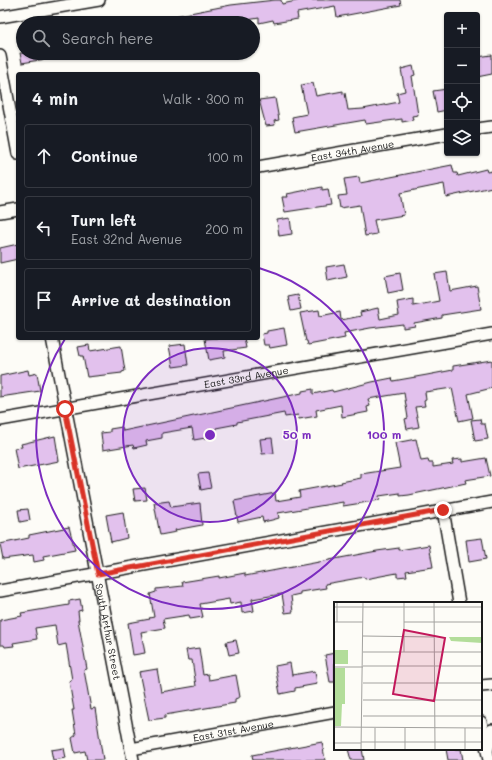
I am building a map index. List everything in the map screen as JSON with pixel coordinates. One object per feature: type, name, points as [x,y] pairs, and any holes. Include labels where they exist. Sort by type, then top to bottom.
[{"type":"street","points":[[0,17],[99,0]]},
{"type":"street","points":[[0,56],[16,143]]},
{"type":"street","points":[[480,128],[492,126]]},
{"type":"street","name":"East 34th Avenue","points":[[260,167],[444,135]]},
{"type":"street","points":[[0,212],[16,209]]},
{"type":"street","name":"East 33rd Avenue","points":[[0,420],[492,334]]},
{"type":"street","name":"South Arthur Street","points":[[52,340],[132,755]]},
{"type":"street","points":[[0,591],[492,502]]},
{"type":"street","points":[[443,510],[460,602]]},
{"type":"street","points":[[482,686],[492,685]]},
{"type":"street","name":"East 31st Avenue","points":[[132,755],[334,712]]},
{"type":"street","points":[[482,727],[488,756]]},
{"type":"street","points":[[488,756],[492,730]]},
{"type":"building","points":[[275,0],[281,0],[282,4],[301,0],[400,0],[401,5],[337,17],[335,6],[297,13],[298,19],[274,23],[273,20],[260,23],[260,16],[174,16],[231,5]]},
{"type":"building","points":[[492,55],[492,74],[480,76],[480,57]]},
{"type":"building","points":[[21,60],[39,60],[22,63]]},
{"type":"building","points":[[413,66],[415,75],[412,76],[418,115],[412,116],[413,120],[402,122],[402,119],[366,124],[365,120],[295,132],[292,117],[307,114],[301,85],[313,83],[316,96],[343,91],[343,94],[345,93],[348,110],[363,109],[399,102],[397,93],[405,91],[401,69]]},
{"type":"building","points":[[444,89],[444,111],[437,112],[433,91]]},
{"type":"building","points":[[275,98],[279,120],[274,121],[275,125],[266,126],[260,100]]},
{"type":"building","points":[[452,165],[454,173],[457,173],[458,176],[486,169],[487,172],[492,171],[492,187],[446,197],[444,184],[400,193],[404,215],[374,220],[377,234],[365,236],[360,205],[340,208],[338,196],[347,195],[344,179],[359,177],[360,183]]},
{"type":"building","points":[[322,187],[322,190],[328,189],[331,205],[285,212],[282,197],[288,197],[287,194]]},
{"type":"building","points":[[290,218],[292,234],[279,236],[277,220]]},
{"type":"building","points":[[16,244],[16,259],[0,263],[0,248]]},
{"type":"building","points":[[344,264],[347,277],[328,281],[326,267]]},
{"type":"building","points":[[447,272],[450,291],[477,286],[481,309],[442,315],[442,318],[414,323],[415,326],[403,328],[403,324],[344,333],[345,338],[308,345],[300,313],[319,310],[320,316],[340,312],[341,320],[361,316],[360,312],[378,308],[380,319],[399,315],[397,302],[413,299],[413,306],[439,301],[434,274]]},
{"type":"building","points":[[400,273],[403,290],[388,293],[385,276]]},
{"type":"building","points":[[298,295],[301,309],[291,311],[288,297]]},
{"type":"building","points":[[284,328],[287,345],[270,348],[269,345],[264,345],[262,334],[267,333],[267,331]]},
{"type":"building","points":[[205,340],[244,340],[246,348],[224,351],[225,357],[209,360]]},
{"type":"building","points":[[185,344],[188,365],[173,367],[169,346]]},
{"type":"building","points":[[89,345],[90,351],[121,346],[125,371],[122,373],[87,377],[83,356],[80,356],[78,347]]},
{"type":"building","points":[[492,360],[492,388],[468,394],[473,418],[459,421],[452,388],[425,392],[425,406],[415,407],[419,427],[407,429],[405,419],[408,418],[404,393],[368,399],[370,406],[367,407],[368,412],[342,417],[341,405],[316,410],[317,416],[299,419],[298,415],[285,417],[284,413],[237,422],[237,424],[216,428],[217,436],[194,440],[192,428],[162,433],[162,438],[146,441],[147,445],[134,448],[133,445],[103,450],[101,433],[110,432],[110,429],[122,427],[123,431],[302,393],[302,391],[313,389],[313,394],[332,390],[333,392],[392,378],[393,381],[453,370],[453,366]]},
{"type":"building","points":[[28,370],[29,375],[37,373],[40,391],[0,397],[0,376]]},
{"type":"building","points":[[480,419],[481,424],[485,424],[488,439],[475,441],[471,420]]},
{"type":"building","points":[[55,436],[59,461],[18,469],[14,448],[22,447],[21,444]]},
{"type":"building","points":[[272,438],[274,453],[262,454],[260,439]]},
{"type":"building","points":[[416,439],[421,461],[428,460],[429,463],[433,463],[433,467],[453,464],[452,460],[462,459],[462,462],[486,458],[490,476],[465,480],[466,483],[409,495],[400,496],[400,493],[379,496],[380,500],[362,503],[343,506],[343,502],[278,513],[279,518],[263,522],[262,517],[238,522],[234,501],[275,493],[276,501],[300,497],[299,491],[361,478],[361,474],[400,468],[395,443]]},
{"type":"building","points":[[208,473],[211,488],[201,490],[198,474]]},
{"type":"building","points":[[145,488],[147,500],[135,501],[133,489]]},
{"type":"building","points":[[169,501],[171,507],[200,503],[202,525],[175,530],[176,532],[160,535],[154,503]]},
{"type":"building","points":[[28,509],[30,520],[20,522],[18,510]]},
{"type":"building","points":[[123,512],[127,538],[111,542],[106,515]]},
{"type":"building","points":[[69,527],[75,550],[43,556],[44,560],[34,562],[33,555],[3,559],[0,544],[29,538],[29,535]]},
{"type":"building","points":[[482,538],[486,559],[469,562],[466,540]]},
{"type":"building","points":[[429,545],[433,567],[406,571],[407,576],[397,577],[397,573],[365,579],[364,577],[325,584],[326,588],[300,592],[300,594],[291,596],[293,612],[285,613],[282,594],[252,599],[254,611],[242,613],[241,602],[230,604],[229,599],[200,604],[203,617],[190,619],[189,615],[163,619],[165,628],[141,632],[145,653],[133,655],[128,623],[154,617],[150,594],[156,592],[156,589],[183,586],[182,582],[219,576],[219,578],[245,573],[245,576],[377,551],[399,548],[399,550]]},
{"type":"building","points":[[80,599],[82,610],[78,611],[78,620],[87,669],[84,670],[91,709],[95,708],[103,760],[87,760],[85,751],[75,753],[72,738],[76,735],[72,710],[74,710],[69,681],[72,680],[66,644],[58,646],[55,625],[35,628],[37,639],[13,643],[14,646],[5,647],[4,645],[0,645],[0,620],[22,616],[21,613],[69,605],[69,601]]},
{"type":"building","points":[[236,640],[239,653],[229,655],[226,642]]},
{"type":"building","points":[[199,648],[203,675],[208,674],[209,680],[236,675],[240,697],[235,699],[235,703],[165,715],[165,718],[149,720],[139,672],[157,669],[161,692],[196,686],[192,660],[188,660],[186,650]]},
{"type":"building","points":[[334,653],[334,682],[330,682],[325,655]]},
{"type":"building","points":[[290,663],[292,675],[315,671],[317,684],[295,688],[295,691],[280,694],[275,666]]},
{"type":"building","points":[[322,742],[325,760],[253,760],[252,755]]},
{"type":"building","points":[[64,748],[66,758],[53,760],[51,750]]},
{"type":"building","points":[[348,750],[362,750],[364,760],[351,760]]},
{"type":"building","points":[[446,750],[461,750],[463,760],[448,760]]},
{"type":"route","points":[[65,409],[98,574],[443,510]]}]
